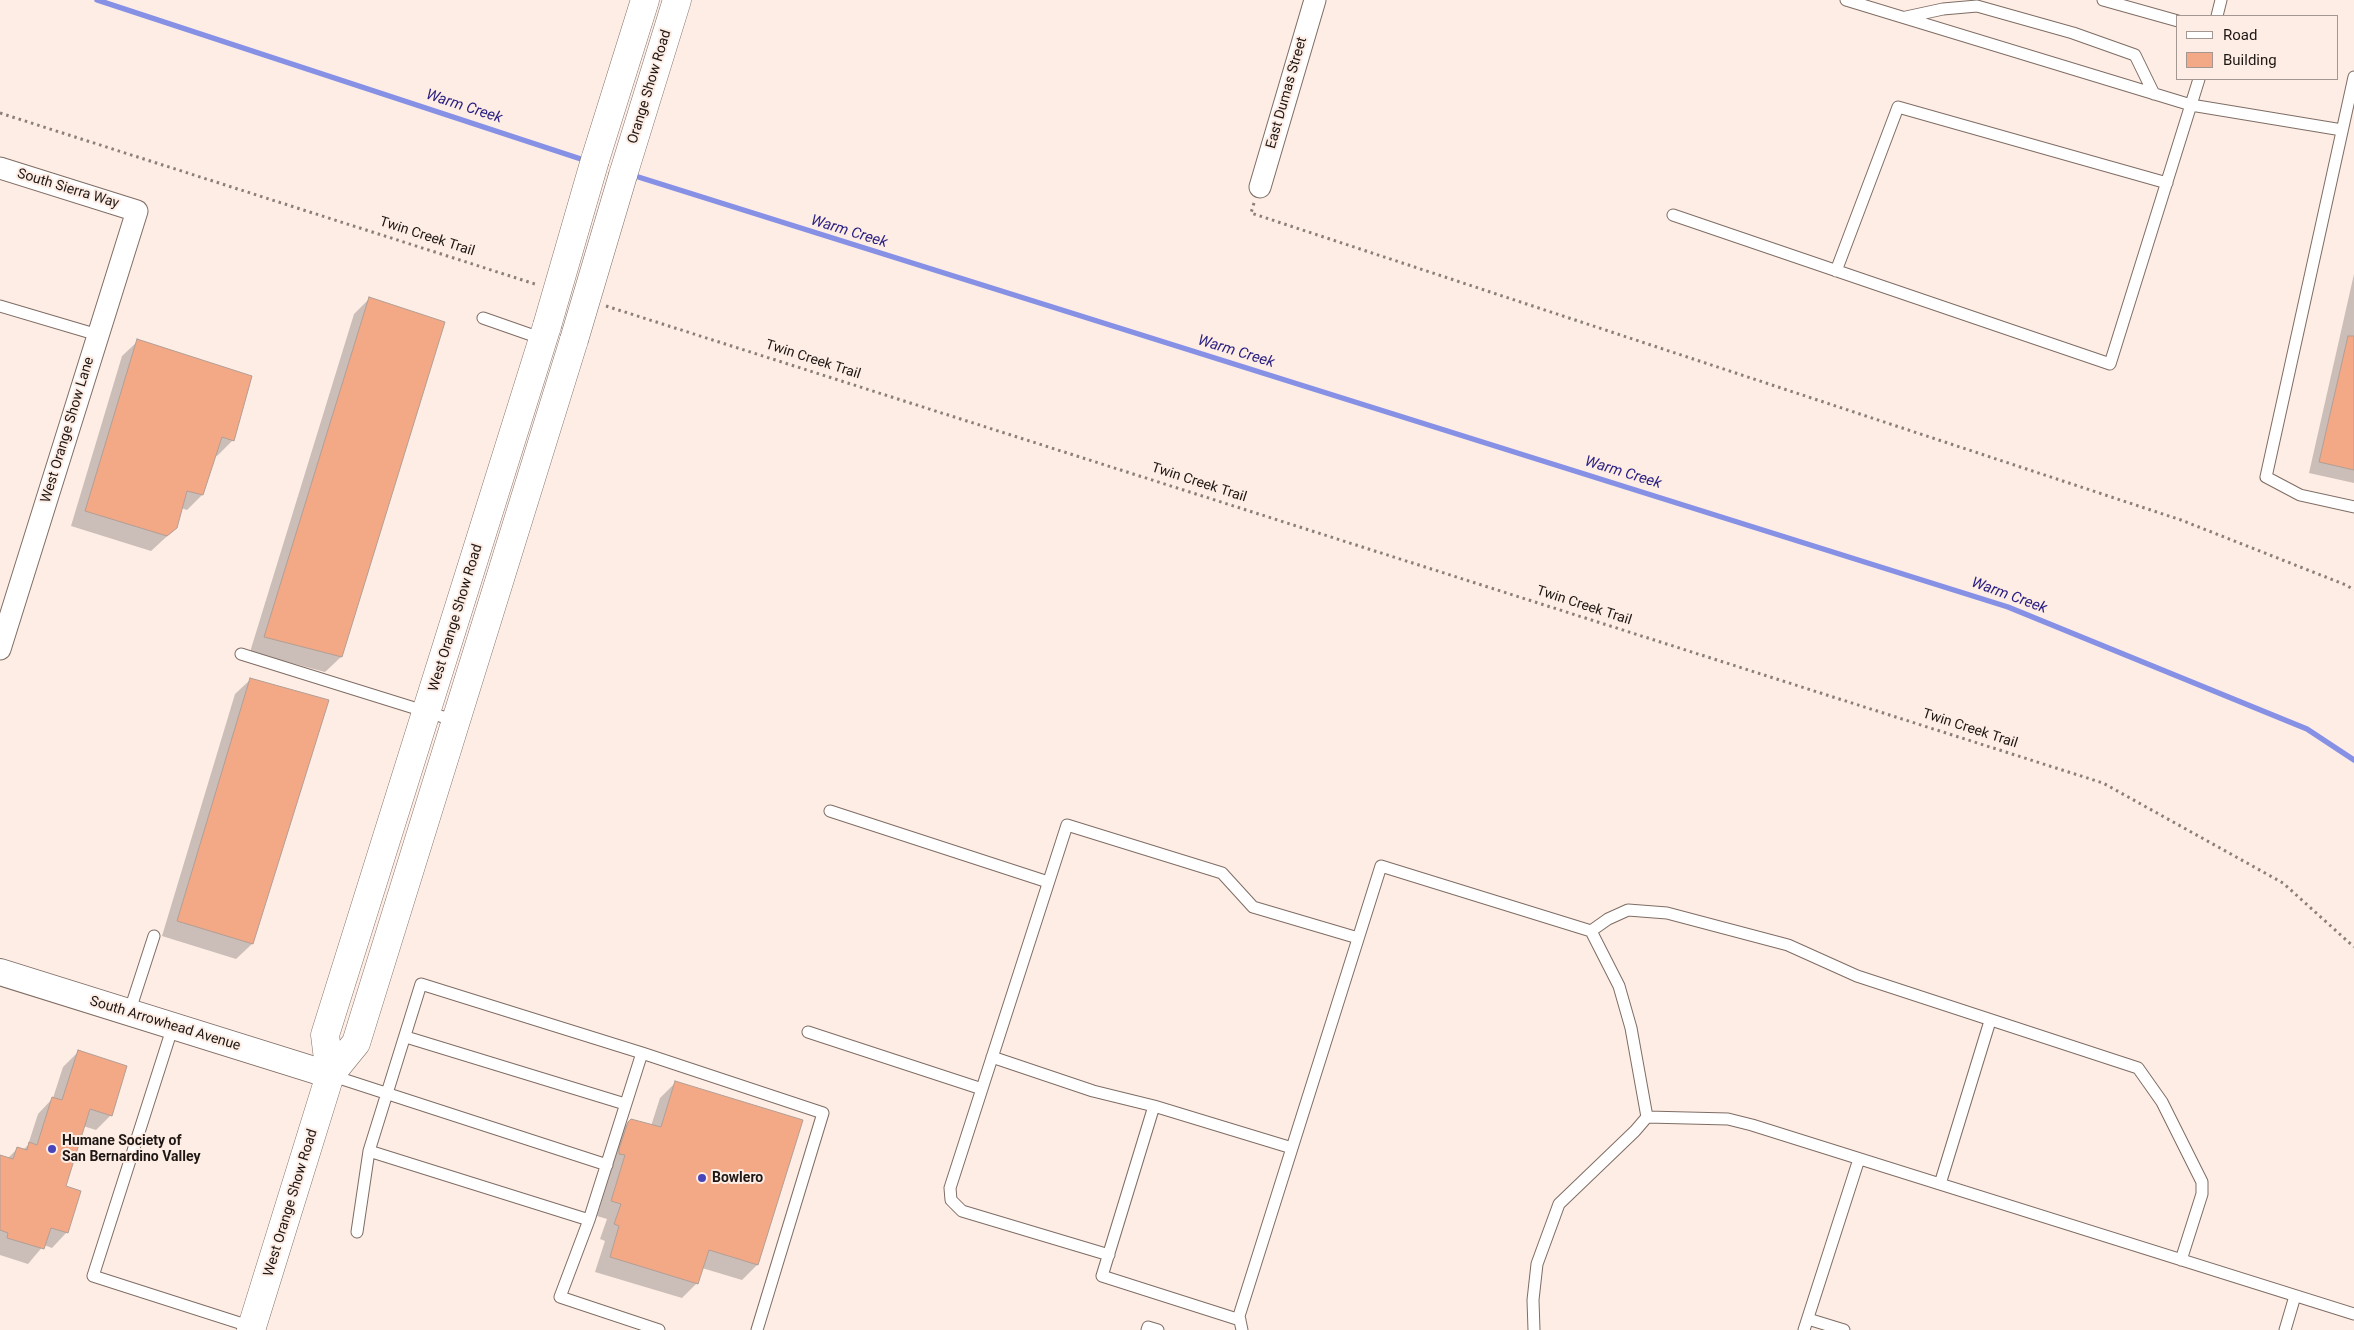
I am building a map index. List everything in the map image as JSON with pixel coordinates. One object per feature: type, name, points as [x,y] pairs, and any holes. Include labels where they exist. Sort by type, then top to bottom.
[{"type":"main road","name":"West Orange Show Road","points":[[330,1075],[326,1035],[545,332],[595,160],[645,0]]},
{"type":"main road","name":"Orange Show Road","points":[[623,175],[676,2]]},
{"type":"main road","name":"West Orange Show Road","points":[[252,1328],[330,1075],[356,1043],[574,340],[623,175]]},
{"type":"street","name":"East Dumas Street","points":[[1260,187],[1315,0]]},
{"type":"street","name":"South Sierra Way","points":[[0,168],[137,211]]},
{"type":"street","name":"West Orange Show Lane","points":[[0,649],[137,211]]},
{"type":"street","name":"South Arrowhead Avenue","points":[[0,972],[330,1075]]},
{"type":"lane","points":[[1846,0],[2191,105],[2342,130]]},
{"type":"lane","points":[[2104,0],[2176,20]]},
{"type":"lane","points":[[2217,15],[2221,0]]},
{"type":"lane","points":[[1904,17],[1944,9],[1978,6],[2010,14],[2135,55],[2154,94]]},
{"type":"lane","points":[[2354,77],[2266,478],[2300,495],[2354,507]]},
{"type":"lane","points":[[1673,215],[2110,364],[2199,80]]},
{"type":"lane","points":[[1836,270],[1898,107],[2167,183]]},
{"type":"lane","points":[[0,306],[98,335]]},
{"type":"lane","points":[[483,318],[545,332]]},
{"type":"lane","points":[[241,654],[456,722]]},
{"type":"lane","points":[[830,812],[1048,882]]},
{"type":"lane","points":[[1109,1255],[962,1212],[951,1200],[950,1188],[1067,824],[1222,873],[1253,907],[1358,938]]},
{"type":"lane","points":[[1241,1325],[1239,1316],[1381,866],[1592,931],[1619,986],[1631,1028],[1647,1117]]},
{"type":"lane","points":[[1592,931],[1608,919],[1628,910],[1667,913],[1788,945],[1857,976],[2138,1068],[2162,1102],[2202,1182],[2202,1194],[2181,1260]]},
{"type":"lane","points":[[129,1013],[154,936]]},
{"type":"lane","points":[[357,1232],[369,1151],[421,984],[642,1053],[823,1113],[757,1330]]},
{"type":"lane","points":[[1940,1184],[1990,1021]]},
{"type":"lane","points":[[173,1026],[93,1276],[252,1328]]},
{"type":"lane","points":[[808,1032],[982,1088]]},
{"type":"lane","points":[[406,1037],[625,1104]]},
{"type":"lane","points":[[642,1053],[589,1220],[560,1297],[659,1330]]},
{"type":"lane","points":[[992,1057],[1094,1091],[1154,1106],[1292,1148]]},
{"type":"lane","points":[[330,1075],[607,1165]]},
{"type":"lane","points":[[1154,1106],[1102,1276],[1241,1325]]},
{"type":"lane","points":[[1647,1117],[1728,1119],[2354,1314]]},
{"type":"lane","points":[[1534,1330],[1532,1300],[1537,1264],[1560,1204],[1647,1117]]},
{"type":"lane","points":[[369,1151],[589,1220]]},
{"type":"lane","points":[[1804,1330],[1858,1159]]},
{"type":"lane","points":[[2285,1330],[2295,1296]]},
{"type":"lane","points":[[1808,1318],[1844,1330]]},
{"type":"lane","points":[[1147,1330],[1148,1327],[1158,1330]]},
{"type":"path","name":"Twin Creek Trail","points":[[0,113],[542,286]]},
{"type":"path","points":[[1260,187],[1251,213],[2181,520],[2346,585],[2354,590]]},
{"type":"path","name":"Twin Creek Trail","points":[[600,304],[2103,783],[2283,883],[2354,947]]},
{"type":"building","points":[[369,297],[445,322],[342,657],[264,637]]},
{"type":"building","points":[[2348,336],[2354,336],[2354,470],[2319,462]]},
{"type":"building","points":[[137,339],[252,376],[234,441],[222,437],[203,495],[187,491],[177,528],[167,536],[85,511]]},
{"type":"building","points":[[250,678],[329,700],[253,944],[177,921]]},
{"type":"building","name":"Humane Society of San Bernardino Valley","points":[[78,1050],[127,1066],[112,1116],[90,1109],[66,1186],[81,1191],[68,1233],[51,1228],[44,1249],[7,1238],[8,1233],[0,1230],[0,1155],[13,1159],[17,1147],[27,1150],[29,1142],[37,1145],[52,1097],[62,1100]]},
{"type":"building","name":"Bowlero","points":[[675,1081],[803,1120],[758,1265],[709,1250],[698,1284],[610,1257],[619,1226],[614,1224],[621,1204],[611,1201],[625,1155],[619,1154],[619,1149],[628,1122],[631,1119],[661,1127]]},
{"type":"waterway","name":"Warm Creek","points":[[97,0],[587,161]]},
{"type":"waterway","name":"Warm Creek","points":[[632,175],[2008,607],[2307,729],[2354,760]]},
{"type":"place","name":"Humane Society of San Bernardino Valley","points":[[52,1149]]},
{"type":"place","name":"Bowlero","points":[[702,1178]]}]
